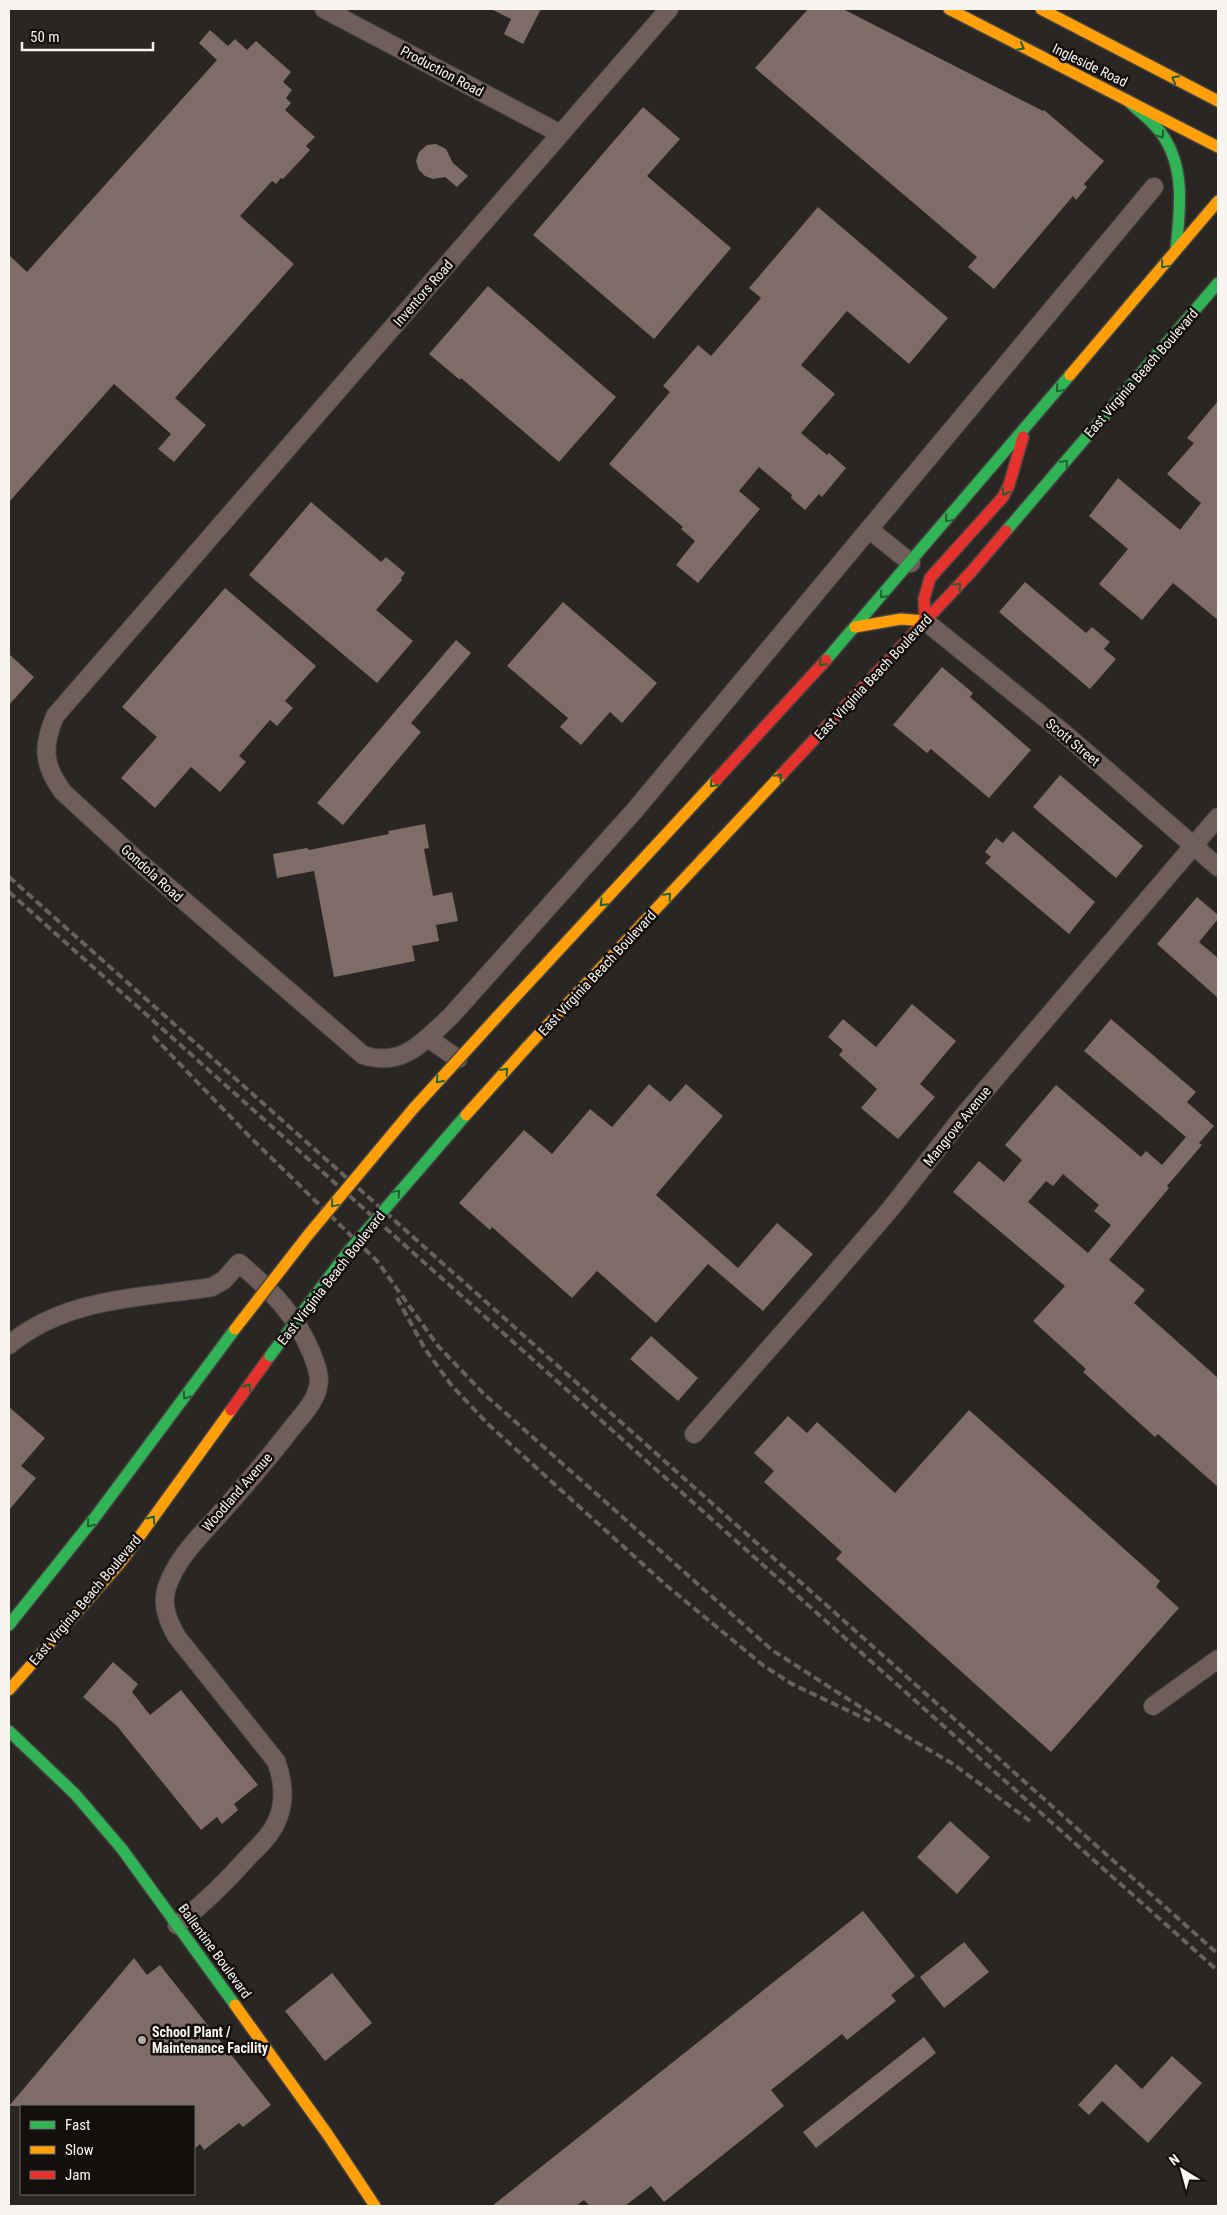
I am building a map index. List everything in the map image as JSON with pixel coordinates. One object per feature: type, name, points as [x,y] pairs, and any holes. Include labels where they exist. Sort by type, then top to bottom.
[{"type":"main road","name":"Ingleside Road","points":[[949,9],[1218,147]]},
{"type":"main road","name":"Ingleside Road","points":[[1041,9],[1218,101]]},
{"type":"main road","points":[[1127,100],[1160,132],[1173,154],[1179,174],[1182,195],[1176,250]]},
{"type":"main road","points":[[9,1624],[41,1587],[120,1485],[235,1329],[308,1235],[413,1109],[653,850],[855,627],[1218,201]]},
{"type":"main road","name":"East Virginia Beach Boulevard","points":[[9,1690],[121,1562],[347,1253],[416,1171],[527,1046],[976,566],[1218,284]]},
{"type":"main road","points":[[855,627],[901,619],[925,621],[922,605],[924,591],[930,578],[1003,497],[1010,485],[1025,429]]},
{"type":"main road","name":"Ballentine Boulevard","points":[[9,1731],[81,1801],[122,1849],[328,2135],[375,2206]]},
{"type":"street","name":"Production Road","points":[[324,9],[559,133]]},
{"type":"street","name":"Inventors Road","points":[[176,576],[462,248],[559,133],[669,9]]},
{"type":"street","points":[[458,1059],[428,1038],[451,1016],[634,810],[870,530],[967,410],[1154,187]]},
{"type":"street","points":[[870,530],[911,563]]},
{"type":"street","name":"Gondola Road","points":[[176,576],[54,716],[47,734],[46,751],[48,764],[54,779],[63,792],[138,861],[363,1055],[375,1059],[391,1059],[406,1053],[428,1038]]},
{"type":"street","name":"Scott Street","points":[[925,621],[1065,734],[1218,867]]},
{"type":"street","name":"Mangrove Avenue","points":[[694,1434],[880,1221],[964,1115],[1034,1036],[1218,817]]},
{"type":"street","name":"Woodland Avenue","points":[[9,1345],[47,1320],[79,1307],[101,1302],[212,1287],[224,1280],[240,1263],[266,1285],[286,1309],[308,1345],[318,1369],[319,1380],[313,1401],[272,1454],[189,1546],[176,1567],[167,1588],[166,1618],[176,1637],[276,1761],[282,1775],[284,1790],[282,1806],[276,1824],[265,1839],[228,1880],[177,1925]]},
{"type":"street","points":[[1154,1706],[1218,1659]]},
{"type":"building","points":[[491,9],[541,9],[523,44],[504,34],[511,19]]},
{"type":"building","points":[[808,9],[843,9],[1044,110],[1104,161],[1084,184],[1087,187],[1076,200],[1073,196],[994,289],[968,267],[977,257],[755,68]]},
{"type":"building","points":[[210,30],[228,46],[235,39],[247,50],[256,41],[291,72],[283,82],[292,90],[286,98],[291,103],[285,110],[315,137],[306,146],[310,150],[283,179],[281,178],[276,184],[272,181],[240,216],[294,264],[175,398],[206,425],[174,462],[158,449],[171,434],[114,384],[9,502],[9,255],[27,272],[217,60],[199,43]]},
{"type":"building","points":[[643,107],[680,139],[647,176],[731,248],[654,339],[533,235]]},
{"type":"building","points":[[436,144],[446,149],[453,163],[468,176],[457,187],[445,177],[433,179],[425,176],[419,170],[416,161],[419,152],[427,145]]},
{"type":"building","points":[[818,207],[948,318],[909,364],[847,311],[801,365],[835,394],[801,433],[846,468],[822,497],[819,494],[805,510],[791,498],[792,495],[759,467],[739,491],[760,509],[698,583],[676,565],[695,541],[681,529],[683,527],[609,464],[670,392],[663,386],[698,345],[711,356],[761,298],[749,288]]},
{"type":"building","points":[[488,286],[616,397],[559,462],[461,378],[460,380],[429,354]]},
{"type":"building","points":[[1218,401],[1218,620],[1173,583],[1142,620],[1099,584],[1128,549],[1089,516],[1118,478],[1180,530],[1201,503],[1167,474],[1194,443],[1187,438]]},
{"type":"building","points":[[311,502],[381,562],[386,557],[405,573],[401,578],[402,580],[376,610],[413,641],[377,683],[249,575]]},
{"type":"building","points":[[1025,582],[1086,633],[1092,627],[1110,642],[1104,649],[1116,659],[1090,689],[999,612]]},
{"type":"building","points":[[225,588],[316,666],[285,701],[293,708],[277,726],[270,720],[239,756],[246,762],[220,792],[191,767],[155,808],[121,778],[157,737],[122,707]]},
{"type":"building","points":[[563,602],[657,683],[622,723],[610,712],[581,745],[560,727],[568,718],[507,666]]},
{"type":"building","points":[[456,640],[471,653],[411,723],[421,732],[343,825],[317,803]]},
{"type":"building","points":[[9,654],[34,677],[9,705]]},
{"type":"building","points":[[942,667],[973,693],[970,697],[1031,750],[989,798],[931,749],[927,753],[893,725]]},
{"type":"building","points":[[1060,775],[1143,846],[1116,878],[1033,807]]},
{"type":"building","points":[[425,824],[429,848],[424,849],[433,896],[452,892],[458,921],[436,925],[439,941],[412,946],[415,961],[334,977],[314,871],[277,878],[273,854],[307,848],[309,850],[389,834],[388,831]]},
{"type":"building","points":[[1013,831],[1095,902],[1069,934],[985,863],[991,857],[985,852],[996,838],[1003,843]]},
{"type":"building","points":[[1197,897],[1218,915],[1218,919],[1199,942],[1218,958],[1218,998],[1157,944]]},
{"type":"building","points":[[912,1004],[956,1041],[920,1084],[935,1097],[898,1139],[861,1108],[877,1089],[839,1055],[843,1050],[828,1037],[843,1019],[876,1047]]},
{"type":"building","points":[[1111,1019],[1196,1092],[1187,1102],[1214,1126],[1199,1143],[1202,1145],[1167,1186],[1169,1188],[1109,1260],[1145,1290],[1134,1303],[1218,1378],[1218,1487],[1158,1434],[1155,1437],[1083,1372],[1086,1369],[1033,1321],[1065,1286],[953,1192],[979,1161],[1004,1182],[1022,1160],[1005,1145],[1056,1085],[1141,1157],[1146,1151],[1162,1165],[1186,1137],[1084,1051]],"holes":[[[1063,1174],[1099,1205],[1094,1211],[1111,1225],[1088,1253],[1028,1202],[1046,1181],[1053,1186]]]},
{"type":"building","points":[[649,1084],[670,1102],[686,1084],[723,1116],[656,1195],[738,1268],[777,1223],[813,1254],[763,1311],[708,1264],[656,1323],[597,1271],[572,1298],[492,1227],[490,1230],[459,1203],[524,1130],[552,1154],[590,1109],[612,1127]]},
{"type":"building","points":[[651,1336],[698,1378],[678,1401],[630,1359]]},
{"type":"building","points":[[9,1407],[45,1438],[21,1466],[36,1478],[9,1510]]},
{"type":"building","points":[[969,1410],[1160,1581],[1156,1587],[1179,1608],[1051,1752],[836,1559],[842,1552],[764,1482],[774,1471],[754,1453],[788,1416],[807,1433],[817,1422],[895,1493]]},
{"type":"building","points":[[113,1662],[138,1684],[132,1692],[150,1715],[181,1690],[258,1785],[234,1804],[238,1810],[222,1824],[217,1817],[201,1830],[117,1726],[83,1697]]},
{"type":"building","points":[[950,1821],[990,1857],[957,1894],[917,1857]]},
{"type":"building","points":[[863,1911],[915,1976],[891,1995],[896,2001],[847,2040],[842,2034],[771,2090],[784,2106],[664,2202],[651,2186],[625,2206],[590,2206],[584,2200],[576,2206],[492,2206]]},
{"type":"building","points":[[964,1942],[989,1972],[944,2008],[920,1977]]},
{"type":"building","name":"School Plant / Maintenance Facility","points":[[134,1958],[147,1975],[160,1965],[271,2105],[243,2127],[239,2123],[204,2150],[200,2144],[195,2148],[195,2105],[9,2106]]},
{"type":"building","points":[[332,1973],[372,2023],[325,2061],[285,2011]]},
{"type":"building","points":[[924,2037],[936,2053],[816,2148],[803,2132]]},
{"type":"building","points":[[1172,2056],[1202,2083],[1148,2143],[1102,2101],[1089,2115],[1078,2105],[1116,2064],[1142,2089]]},
{"type":"railway","points":[[9,877],[1218,1954]]},
{"type":"railway","points":[[9,892],[1218,1971]]},
{"type":"railway","points":[[153,1036],[249,1136],[377,1261],[438,1346],[483,1393],[772,1650],[899,1732],[953,1764],[1030,1821]]},
{"type":"railway","points":[[397,1298],[425,1349],[452,1386],[489,1425],[667,1586],[764,1666],[792,1684],[870,1721]]},
{"type":"traffic: fast","points":[[1127,100],[1161,133],[1169,146],[1174,160],[1178,174],[1180,204],[1176,250]]},
{"type":"traffic: fast","points":[[1006,531],[1218,283]]},
{"type":"traffic: fast","points":[[826,660],[1070,375]]},
{"type":"traffic: fast","points":[[270,1356],[347,1253],[466,1115]]},
{"type":"traffic: fast","points":[[9,1625],[96,1516],[235,1329]]},
{"type":"traffic: fast","points":[[9,1731],[75,1794],[122,1849],[235,2005]]},
{"type":"traffic: slow","points":[[949,9],[1218,147]]},
{"type":"traffic: slow","points":[[1041,9],[1218,101]]},
{"type":"traffic: slow","points":[[1070,375],[1218,201]]},
{"type":"traffic: slow","points":[[855,627],[901,619],[925,621]]},
{"type":"traffic: slow","points":[[527,1047],[782,774]]},
{"type":"traffic: slow","points":[[496,1018],[717,779]]},
{"type":"traffic: slow","points":[[235,1329],[308,1235],[413,1109],[496,1018]]},
{"type":"traffic: slow","points":[[466,1115],[527,1047]]},
{"type":"traffic: slow","points":[[9,1690],[121,1562],[231,1410]]},
{"type":"traffic: slow","points":[[235,2005],[328,2135],[375,2206]]},
{"type":"traffic: jam","points":[[925,621],[924,599],[930,578],[1003,497],[1009,485],[1023,437]]},
{"type":"traffic: jam","points":[[782,774],[971,572],[1006,531]]},
{"type":"traffic: jam","points":[[717,779],[826,660]]},
{"type":"traffic: jam","points":[[231,1410],[270,1356]]},
{"type":"place","name":"School Plant / Maintenance Facility","points":[[142,2040]]}]
